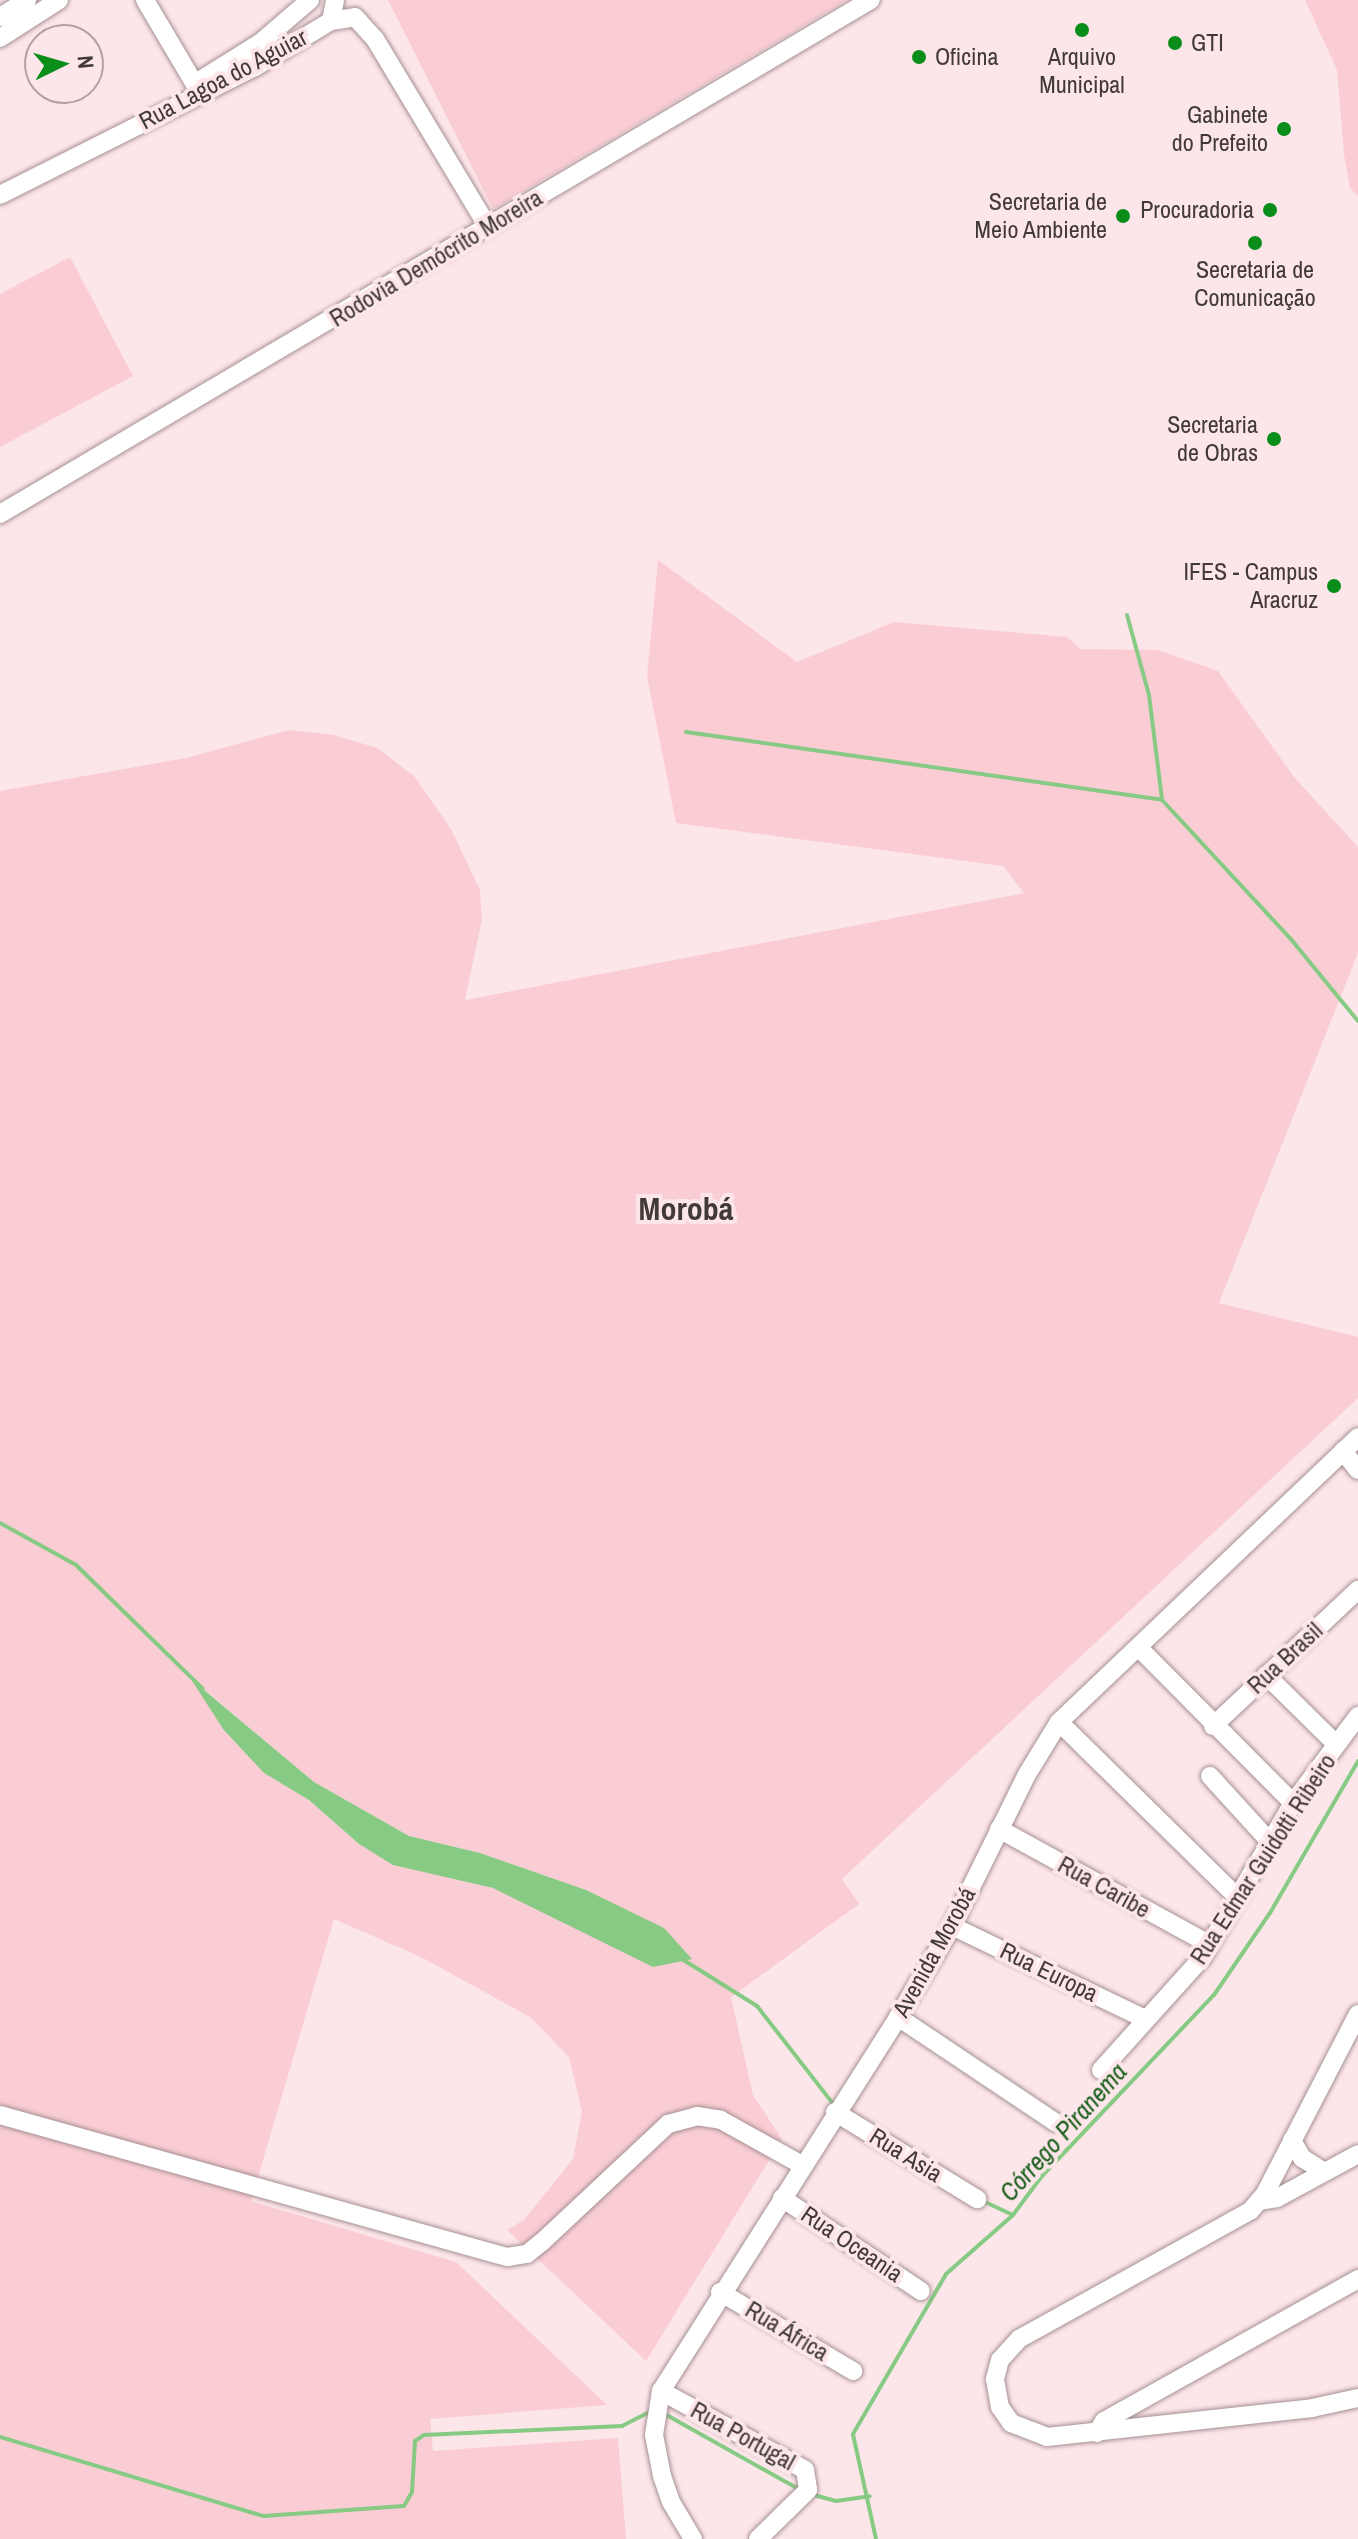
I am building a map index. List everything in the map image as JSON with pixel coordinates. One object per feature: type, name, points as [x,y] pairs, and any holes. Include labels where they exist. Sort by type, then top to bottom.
[{"type":"street","points":[[0,17],[27,0]]},
{"type":"street","points":[[0,38],[59,0]]},
{"type":"street","points":[[145,0],[198,88],[260,43],[310,0]]},
{"type":"street","points":[[331,21],[335,0]]},
{"type":"street","name":"Rodovia Demócrito Moreira","points":[[0,514],[871,0]]},
{"type":"street","name":"Rua Lagoa do Aguiar","points":[[0,195],[198,88],[331,21],[355,17],[365,23],[488,227]]},
{"type":"street","name":"Avenida Morobá","points":[[693,2539],[671,2502],[662,2476],[654,2435],[661,2391],[720,2292],[898,2017],[952,1926],[999,1829],[1059,1722],[1358,1437]]},
{"type":"street","points":[[1343,1451],[1358,1470]]},
{"type":"street","name":"Rua Brasil","points":[[1213,1726],[1358,1590]]},
{"type":"street","points":[[1139,1648],[1213,1726],[1293,1803]]},
{"type":"street","points":[[1266,1675],[1336,1744]]},
{"type":"street","name":"Rua Edmar Guidotti Ribeiro","points":[[1101,2070],[1202,1958],[1235,1895],[1271,1843],[1293,1803],[1358,1716]]},
{"type":"street","points":[[1059,1722],[1235,1895]]},
{"type":"street","points":[[1210,1776],[1271,1843]]},
{"type":"street","name":"Rua Caribe","points":[[999,1829],[1209,1944]]},
{"type":"street","name":"Rua Europa","points":[[952,1926],[1145,2019]]},
{"type":"street","points":[[898,2017],[1055,2122]]},
{"type":"street","points":[[1357,2018],[1260,2201],[1250,2211],[1019,2339],[1005,2352],[995,2388],[1011,2423],[1037,2436],[1097,2433],[1358,2398]]},
{"type":"street","name":"Rua Asia","points":[[835,2112],[977,2199]]},
{"type":"street","points":[[0,2115],[507,2257],[527,2254],[542,2242],[668,2124],[697,2116],[721,2120],[802,2165]]},
{"type":"street","points":[[1292,2140],[1302,2158],[1324,2172]]},
{"type":"street","points":[[1260,2201],[1277,2198],[1358,2154]]},
{"type":"street","name":"Rua Oceania","points":[[782,2198],[921,2291]]},
{"type":"street","points":[[1097,2433],[1104,2421],[1358,2279]]},
{"type":"street","name":"Rua África","points":[[720,2292],[853,2371]]},
{"type":"street","name":"Rua Portugal","points":[[661,2391],[805,2470],[808,2490],[758,2539]]},
{"type":"street","points":[[1157,2391],[1164,2425]]},
{"type":"shaded area","points":[[388,0],[847,0],[493,209]]},
{"type":"shaded area","points":[[1305,0],[1358,0],[1358,196],[1350,188],[1344,155],[1337,70]]},
{"type":"shaded area","points":[[70,257],[133,376],[0,447],[0,294]]},
{"type":"shaded area","points":[[658,560],[797,662],[894,622],[1067,637],[1081,649],[1158,650],[1218,671],[1294,777],[1358,847],[1358,953],[1219,1303],[1358,1337],[1358,1398],[842,1879],[859,1904],[731,1997],[753,2095],[782,2139],[646,2361],[507,2230],[524,2220],[573,2159],[582,2112],[569,2057],[530,2017],[421,1957],[334,1919],[251,2201],[456,2262],[607,2405],[430,2419],[433,2451],[618,2438],[626,2539],[0,2539],[0,791],[186,758],[289,730],[334,735],[377,748],[414,776],[451,829],[480,890],[482,919],[465,1000],[1024,893],[1003,866],[676,823],[647,676]],"holes":[[[194,1681],[314,1782],[409,1836],[480,1853],[586,1890],[569,1923],[493,1888],[394,1865],[359,1844],[309,1800],[264,1773]]]},
{"type":"shaded area","points":[[191,1679],[314,1782],[409,1836],[480,1853],[586,1890],[664,1928],[692,1959],[653,1967],[493,1888],[393,1865],[359,1844],[309,1800],[264,1773],[223,1729]]},
{"type":"waterway","points":[[1127,615],[1149,695],[1162,800]]},
{"type":"waterway","points":[[686,732],[1162,800],[1290,938],[1358,1021]]},
{"type":"waterway","points":[[0,1523],[76,1565],[203,1689]]},
{"type":"waterway","name":"Córrego Piranema","points":[[876,2539],[853,2434],[946,2274],[1013,2215],[1042,2176],[1214,1995],[1270,1913],[1358,1761]]},
{"type":"waterway","points":[[682,1959],[757,2006],[834,2105]]},
{"type":"waterway","points":[[983,2201],[1013,2215]]},
{"type":"waterway","points":[[0,2437],[264,2516],[404,2506],[412,2492],[415,2441],[424,2435],[622,2426],[651,2411]]},
{"type":"waterway","points":[[663,2413],[802,2491]]},
{"type":"waterway","points":[[810,2494],[836,2501],[870,2496]]},
{"type":"place","name":"Arquivo Municipal","points":[[1082,30]]},
{"type":"place","name":"GTI","points":[[1175,43]]},
{"type":"place","name":"Oficina","points":[[919,57]]},
{"type":"place","name":"Gabinete do Prefeito","points":[[1284,129]]},
{"type":"place","name":"Procuradoria","points":[[1270,210]]},
{"type":"place","name":"Secretaria de Meio Ambiente","points":[[1123,216]]},
{"type":"place","name":"Secretaria de Comunicação","points":[[1255,243]]},
{"type":"place","name":"Secretaria de Obras","points":[[1274,439]]},
{"type":"place","name":"IFES - Campus Aracruz","points":[[1334,586]]},
{"type":"district","name":"Morobá","points":[[686,1209]]}]
